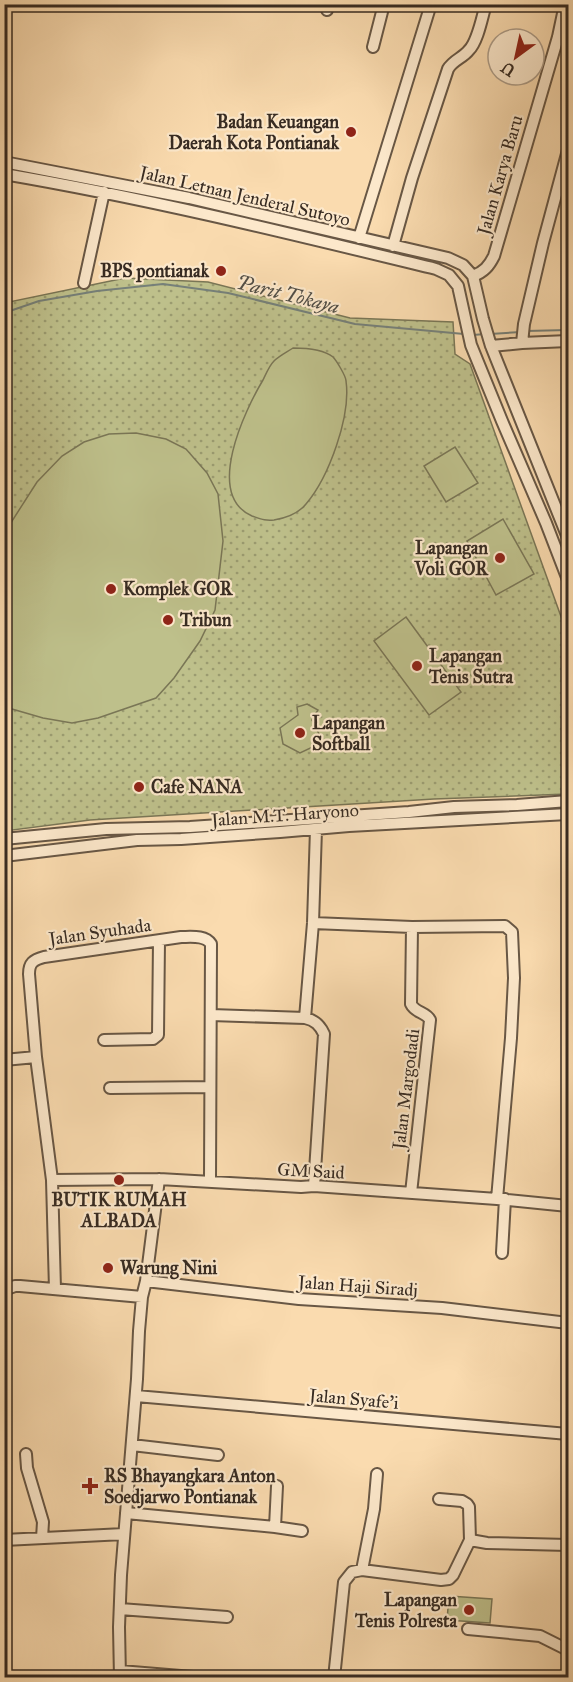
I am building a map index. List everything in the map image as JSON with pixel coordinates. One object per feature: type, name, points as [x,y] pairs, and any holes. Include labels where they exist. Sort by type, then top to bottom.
[{"type":"street","points":[[373,47],[384,4]]},
{"type":"street","points":[[359,238],[431,4]]},
{"type":"street","points":[[393,246],[412,178],[448,69],[472,46],[486,4]]},
{"type":"street","name":"Jalan Karya Baru","points":[[473,276],[488,268],[494,256],[558,37],[565,4]]},
{"type":"street","points":[[523,334],[543,243],[568,150]]},
{"type":"street","name":"Jalan Letnan Jenderal Sutoyo","points":[[4,162],[189,198],[240,216],[436,269],[449,275],[458,286],[471,345],[546,523]]},
{"type":"street","name":"Jalan Letnan Jenderal Sutoyo","points":[[4,174],[359,238],[457,261],[473,276]]},
{"type":"street","points":[[84,283],[104,192]]},
{"type":"street","points":[[473,276],[490,344],[568,538]]},
{"type":"street","points":[[490,344],[523,334],[568,341]]},
{"type":"street","points":[[561,518],[546,523],[568,580]]},
{"type":"street","points":[[4,839],[106,829],[243,828],[410,818],[454,807],[517,806],[568,801]]},
{"type":"street","points":[[544,815],[545,803]]},
{"type":"street","name":"Jalan M.T. Haryono","points":[[4,856],[136,840],[181,839],[243,828],[316,829],[410,818],[568,814]]},
{"type":"street","points":[[305,1018],[313,923],[316,829]]},
{"type":"street","points":[[313,923],[412,927],[505,926],[511,929],[514,978],[501,1199],[502,1253]]},
{"type":"street","name":"Jalan Margodadi","points":[[411,1193],[430,1020],[427,1015],[414,1009],[410,1000],[412,927]]},
{"type":"street","name":"Jalan Syuhada","points":[[55,1289],[52,1180],[36,1058],[29,974],[32,962],[44,957],[159,940],[181,937],[205,938],[211,944],[211,1015]]},
{"type":"street","points":[[104,1040],[153,1039],[158,1035],[159,940]]},
{"type":"street","points":[[210,1181],[211,1015],[310,1018],[318,1024],[324,1034],[314,1186]]},
{"type":"street","points":[[4,1060],[36,1058]]},
{"type":"street","points":[[110,1088],[210,1088]]},
{"type":"street","points":[[159,1179],[142,1297],[124,1534],[120,1609],[120,1674],[205,1677]]},
{"type":"street","name":"GM Said","points":[[52,1180],[159,1179],[314,1186],[568,1206]]},
{"type":"street","name":"Jalan Haji Siradj","points":[[146,1281],[299,1299],[442,1308],[568,1323]]},
{"type":"street","points":[[4,1290],[20,1286],[142,1297]]},
{"type":"street","name":"Jalan Syafe'i","points":[[136,1396],[568,1434]]},
{"type":"street","points":[[132,1445],[218,1455]]},
{"type":"street","points":[[26,1454],[27,1468],[44,1522],[42,1538]]},
{"type":"street","points":[[362,1570],[374,1509],[377,1474]]},
{"type":"street","points":[[275,1527],[277,1486]]},
{"type":"street","points":[[334,1677],[344,1582],[352,1572],[362,1570],[441,1580],[449,1579],[453,1575],[470,1540],[469,1507],[462,1502],[438,1499]]},
{"type":"street","points":[[126,1513],[302,1531]]},
{"type":"street","points":[[4,1540],[124,1534]]},
{"type":"street","points":[[470,1540],[487,1543],[568,1545]]},
{"type":"street","points":[[120,1609],[227,1617]]},
{"type":"street","points":[[468,1629],[540,1636],[568,1650]]},
{"type":"green space","points":[[125,278],[208,282],[350,318],[453,322],[455,354],[470,364],[568,636],[568,794],[434,799],[90,820],[5,831],[4,303]]},
{"type":"green space","points":[[293,348],[319,351],[329,354],[334,359],[346,379],[345,411],[336,446],[315,492],[296,513],[287,517],[265,520],[252,516],[238,505],[231,490],[230,472],[233,451],[247,411],[269,368],[276,359]]},
{"type":"green space","name":"Komplek GOR","points":[[136,433],[166,439],[186,449],[207,473],[218,494],[223,541],[215,610],[200,641],[174,678],[156,698],[98,718],[72,723],[12,709],[4,704],[5,532],[37,482],[62,456],[84,442],[109,434]]},
{"type":"green space","points":[[455,447],[478,483],[446,502],[424,466]]},
{"type":"green space","name":"Lapangan Voli GOR","points":[[503,519],[534,574],[496,595],[467,541]]},
{"type":"green space","name":"Lapangan Tenis Sutra","points":[[406,617],[461,692],[429,715],[374,641]]},
{"type":"green space","name":"Lapangan Softball","points":[[307,704],[318,710],[312,720],[321,738],[317,745],[300,753],[283,744],[280,728],[298,715],[297,707]]},
{"type":"green space","name":"Lapangan Tenis Polresta","points":[[449,1596],[492,1599],[490,1623],[447,1620]]},
{"type":"waterway","name":"Parit Tokaya","points":[[4,313],[39,301],[97,291],[163,284],[228,293],[355,324],[464,334]]},
{"type":"waterway","name":"Parit Tokaya","points":[[526,331],[568,330]]},
{"type":"waterway","name":"Parit Tokaya","points":[[490,334],[521,332]]},
{"type":"waterway","name":"Parit Tokaya","points":[[473,335],[485,334]]},
{"type":"place","name":"Badan Keuangan Daerah Kota Pontianak","points":[[351,132]]},
{"type":"place","name":"BPS pontianak","points":[[221,271]]},
{"type":"place","name":"Lapangan Voli GOR","points":[[500,558]]},
{"type":"place","name":"Komplek GOR","points":[[111,589]]},
{"type":"place","name":"Tribun","points":[[168,620]]},
{"type":"place","name":"Lapangan Tenis Sutra","points":[[417,666]]},
{"type":"place","name":"Lapangan Softball","points":[[300,733]]},
{"type":"place","name":"Cafe NANA","points":[[139,787]]},
{"type":"place","name":"BUTIK RUMAH ALBADA","points":[[119,1180]]},
{"type":"place","name":"Warung Nini","points":[[108,1268]]},
{"type":"place","name":"RS Bhayangkara Anton Soedjarwo Pontianak","points":[[90,1486]]},
{"type":"place","name":"Lapangan Tenis Polresta","points":[[469,1610]]}]
